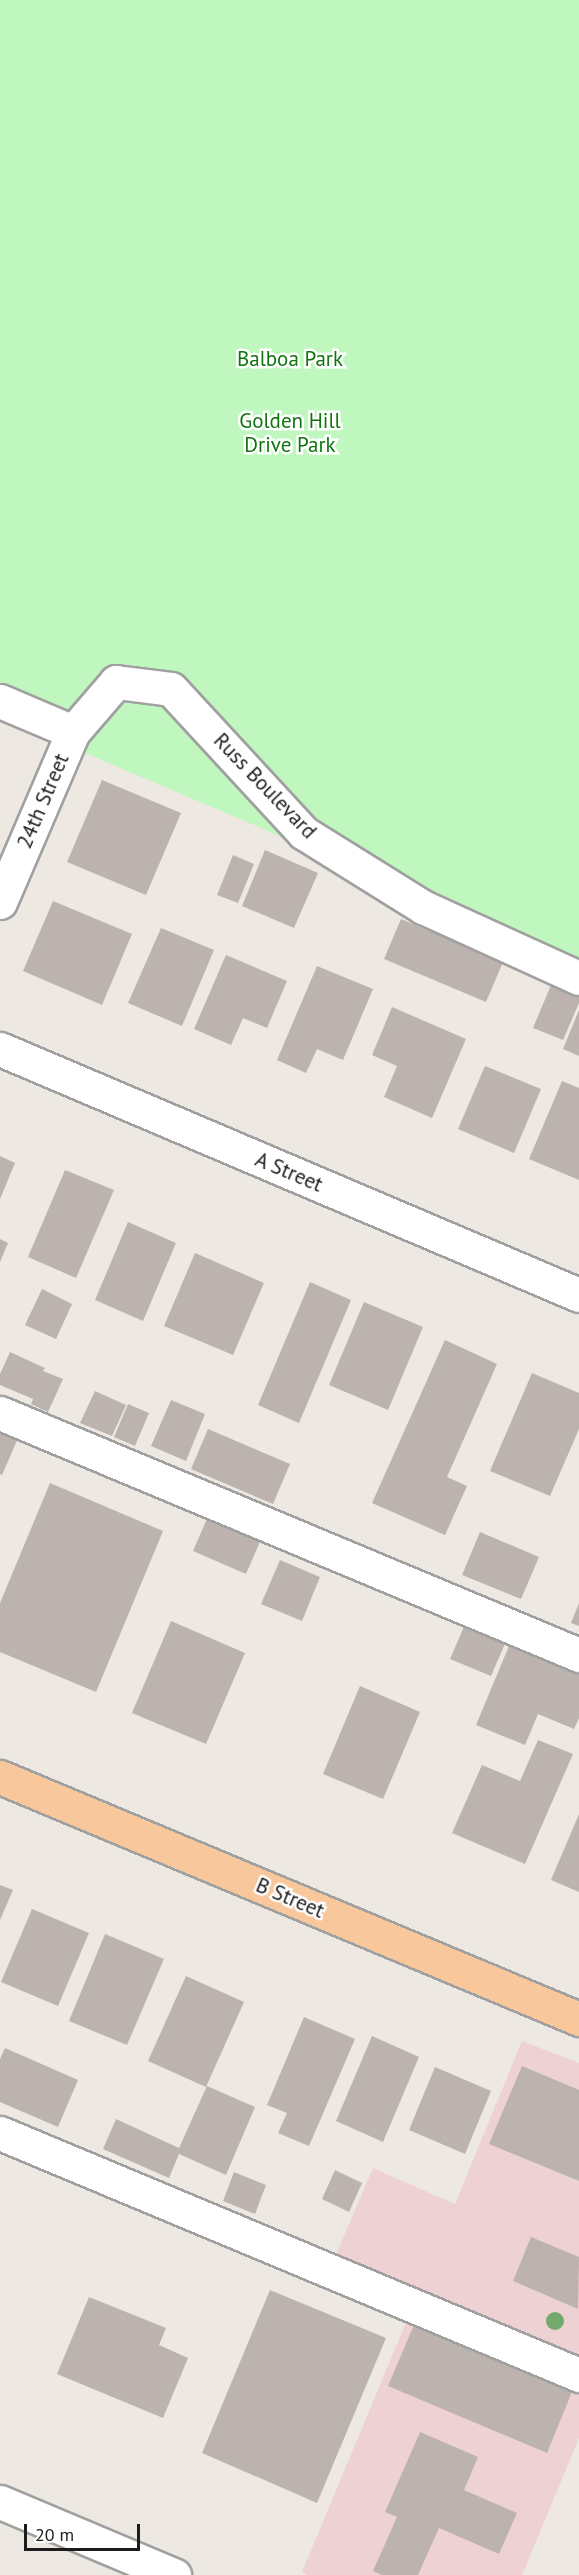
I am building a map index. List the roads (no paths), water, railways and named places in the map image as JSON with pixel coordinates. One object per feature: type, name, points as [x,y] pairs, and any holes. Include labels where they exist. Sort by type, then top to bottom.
[{"type":"main road","name":"B Street","points":[[0,1777],[579,2019]]},
{"type":"street","name":"Russ Boulevard","points":[[73,732],[116,682],[171,688],[304,833],[423,908],[579,978]]},
{"type":"street","points":[[0,701],[73,732]]},
{"type":"street","name":"24th Street","points":[[0,902],[73,732]]},
{"type":"street","name":"A Street","points":[[0,1049],[579,1295]]},
{"type":"street","points":[[0,1413],[579,1655]]},
{"type":"street","points":[[0,2133],[579,2375]]},
{"type":"street","points":[[0,2502],[174,2575]]},
{"type":"park label","name":"Balboa Park","points":[[290,359]]},
{"type":"park label","name":"Golden Hill Drive Park","points":[[290,433]]}]
